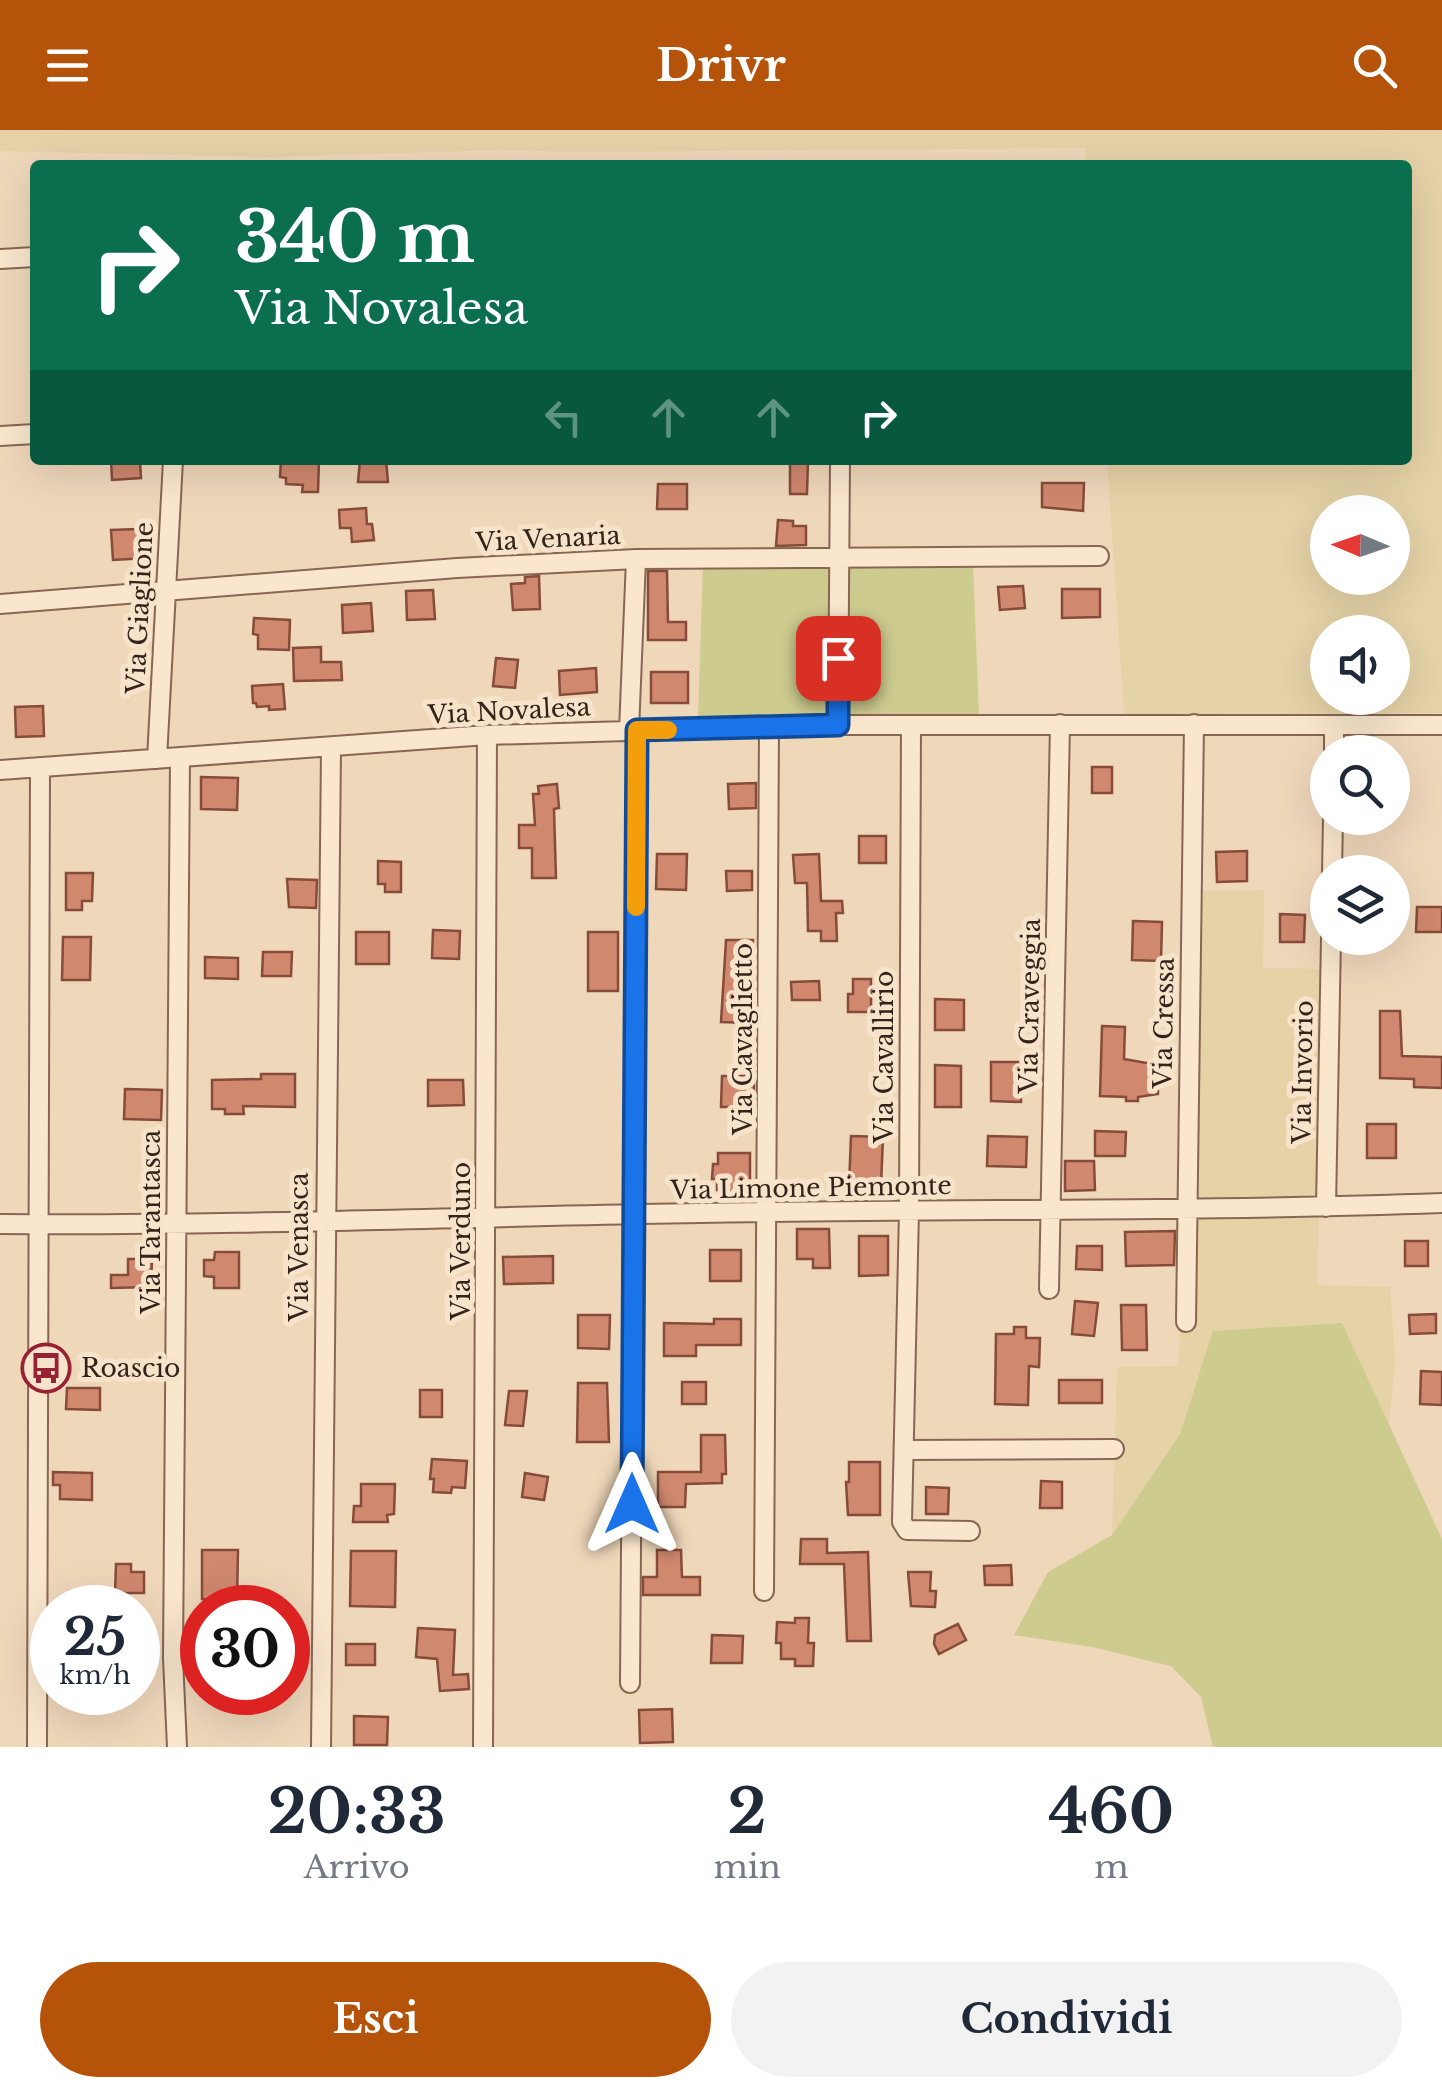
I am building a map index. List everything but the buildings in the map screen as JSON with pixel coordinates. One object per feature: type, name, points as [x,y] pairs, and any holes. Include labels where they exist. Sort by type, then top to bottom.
[{"type":"street","points":[[0,258],[30,257]]},
{"type":"street","points":[[0,436],[30,434]]},
{"type":"street","name":"Via Giaglione","points":[[157,759],[173,465]]},
{"type":"street","points":[[838,725],[840,465]]},
{"type":"street","name":"Via Venaria","points":[[0,604],[457,568],[636,559],[1100,556]]},
{"type":"street","points":[[630,1683],[636,559]]},
{"type":"street","name":"Via Craveggia","points":[[1049,1289],[1060,724]]},
{"type":"street","name":"Via Cressa","points":[[1186,1322],[1194,724]]},
{"type":"street","name":"Via Cavallirio","points":[[912,725],[902,1522],[908,1530],[970,1531]]},
{"type":"street","points":[[1334,725],[1334,735]]},
{"type":"street","name":"Via Novalesa","points":[[0,770],[486,735],[769,726],[1442,725]]},
{"type":"street","name":"Via Cavaglietto","points":[[764,1591],[769,726]]},
{"type":"street","name":"Via Verduno","points":[[483,1747],[486,735]]},
{"type":"street","name":"Via Venasca","points":[[321,1747],[331,748]]},
{"type":"street","name":"Via Tarantasca","points":[[177,1747],[173,1658],[180,758]]},
{"type":"street","points":[[37,1747],[40,768]]},
{"type":"street","name":"Via Invorio","points":[[1326,1207],[1330,955]]},
{"type":"street","name":"Via Limone Piemonte","points":[[0,1224],[1186,1210],[1442,1203]]},
{"type":"street","points":[[904,1450],[1114,1449]]},
{"type":"shaded area","points":[[0,130],[1442,130],[1442,713],[1410,713],[1410,615],[1310,615],[1310,713],[1124,714],[1107,465],[1412,465],[1412,160],[1086,160],[1085,148],[498,150],[269,157],[0,151]]},
{"type":"shaded area","points":[[703,564],[833,566],[827,716],[698,719]]},
{"type":"shaded area","points":[[848,564],[973,565],[979,716],[843,715]]},
{"type":"shaded area","points":[[1264,890],[1263,968],[1325,969],[1322,1200],[1199,1201],[1195,1196],[1200,891]]},
{"type":"shaded area","points":[[1319,1217],[1317,1285],[1390,1287],[1395,1360],[1389,1426],[1342,1323],[1214,1331],[1180,1434],[1112,1536],[1117,1367],[1178,1366],[1180,1332],[1195,1331],[1195,1218]]},
{"type":"shaded area","points":[[1342,1323],[1442,1539],[1442,1747],[1213,1747],[1201,1697],[1171,1666],[1092,1647],[1014,1635],[1048,1572],[1112,1535],[1180,1434],[1213,1331]]},
{"type":"slow traffic","points":[[636,907],[637,730],[668,730]]},
{"type":"place","name":"Roascio","points":[[46,1368]]},
{"type":"route","points":[[632,1504],[637,730],[838,725],[838,658]]}]
